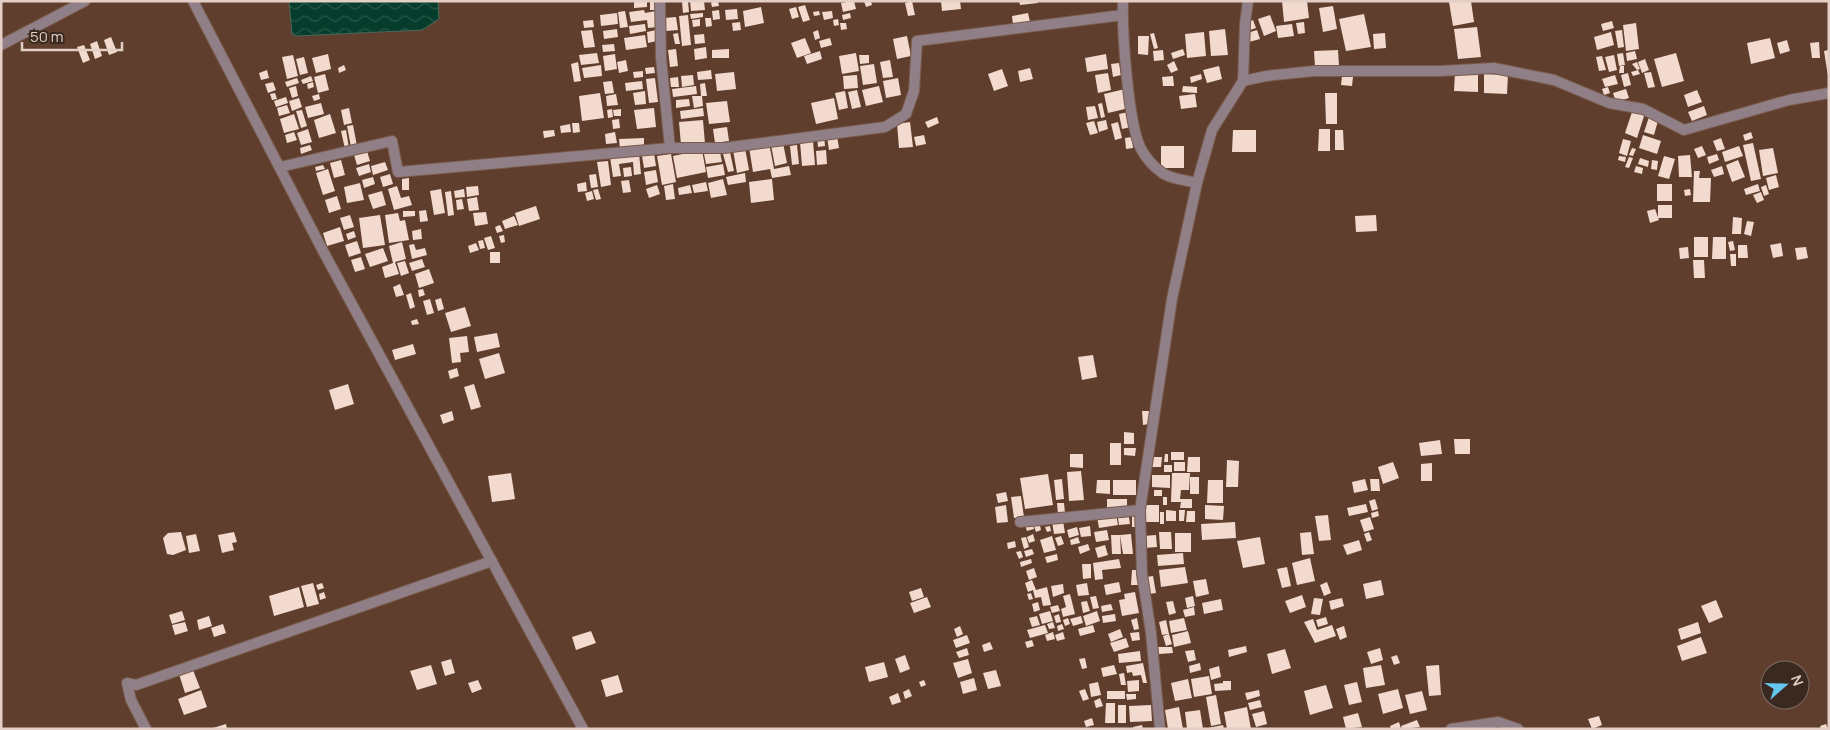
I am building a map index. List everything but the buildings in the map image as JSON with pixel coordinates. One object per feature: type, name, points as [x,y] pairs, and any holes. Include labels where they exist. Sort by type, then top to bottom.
[{"type":"street","points":[[1,45],[85,1]]},
{"type":"street","points":[[193,1],[280,167],[583,729]]},
{"type":"street","points":[[660,1],[661,58],[670,148]]},
{"type":"street","points":[[1124,1],[1124,48],[1134,125],[1141,148],[1152,164],[1163,174],[1197,183]]},
{"type":"street","points":[[1160,729],[1151,633],[1142,574],[1140,510],[1172,299],[1197,183],[1212,130],[1243,81],[1244,23],[1248,1]]},
{"type":"street","points":[[280,167],[392,141],[398,172],[670,148],[724,148],[885,127],[906,114],[912,99],[916,41],[1123,15]]},
{"type":"street","points":[[1243,81],[1266,76],[1314,71],[1440,71],[1494,68],[1554,80],[1609,103],[1643,109],[1684,130],[1789,100],[1829,93]]},
{"type":"street","points":[[1020,522],[1140,510]]},
{"type":"street","points":[[146,729],[130,700],[126,683],[136,685],[492,561]]},
{"type":"street","points":[[1451,729],[1498,722],[1518,729]]},
{"type":"water","points":[[289,1],[438,1],[439,19],[422,30],[296,36],[292,34]]}]
